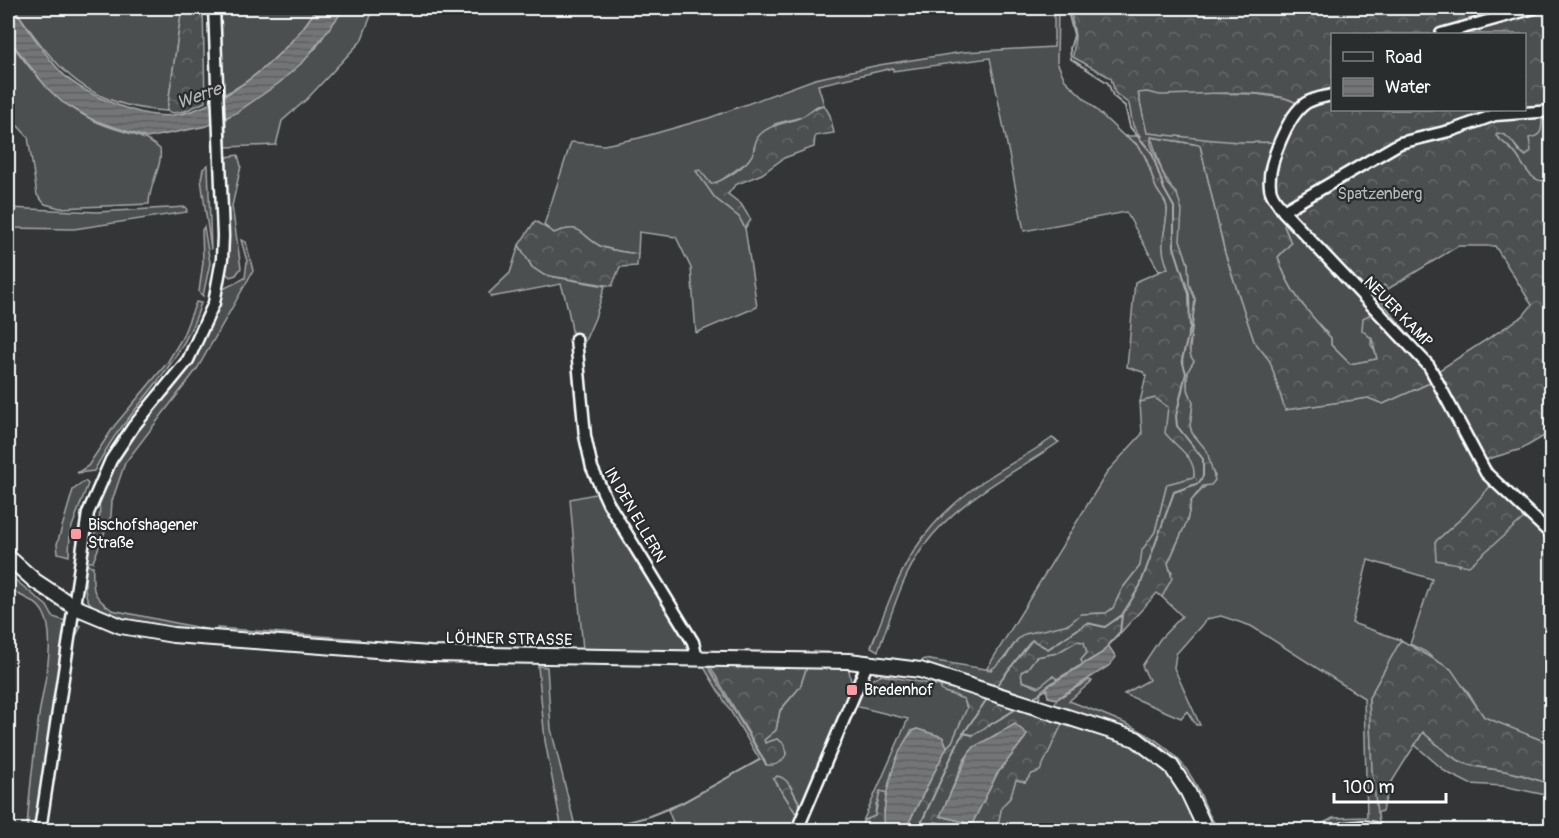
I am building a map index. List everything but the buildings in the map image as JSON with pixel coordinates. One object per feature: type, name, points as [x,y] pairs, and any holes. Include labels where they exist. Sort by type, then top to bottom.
[{"type":"main road","name":"LÖHNER STRASSE","points":[[11,560],[52,594],[72,606],[121,626],[213,639],[430,654],[868,662],[940,675],[1122,733],[1149,747],[1180,778],[1206,831]]},
{"type":"main road","points":[[1344,831],[1364,828],[1375,831]]},
{"type":"street","points":[[40,831],[86,524],[100,481],[133,427],[188,360],[214,303],[222,259],[214,8]]},
{"type":"street","points":[[1445,33],[1534,8]]},
{"type":"street","name":"NEUER KAMP","points":[[1331,95],[1304,104],[1284,134],[1270,171],[1270,189],[1283,211],[1429,366],[1486,473],[1551,535]]},
{"type":"street","points":[[1283,211],[1400,143],[1495,115],[1551,111]]},
{"type":"street","name":"IN DEN ELLERN","points":[[576,339],[585,436],[592,468],[608,503],[693,642],[697,659]]},
{"type":"street","points":[[797,831],[868,662]]},
{"type":"green space","points":[[14,8],[182,8],[167,111],[139,108],[115,102],[94,93],[76,81],[45,49]]},
{"type":"green space","points":[[182,8],[203,8],[205,102],[185,111],[173,113],[167,111]]},
{"type":"green space","points":[[221,8],[317,8],[276,58],[251,79],[223,95]]},
{"type":"green space","points":[[345,8],[374,8],[361,41],[307,99],[282,121],[276,145],[226,147],[226,118],[316,48],[337,15]]},
{"type":"green space","points":[[1054,8],[1058,8],[1057,62],[1065,80],[1124,136],[1137,145],[1145,156],[1156,189],[1167,209],[1163,246],[1169,268],[1159,271],[1126,212],[1024,231],[990,58],[893,71],[893,68],[818,85],[824,105],[817,106],[802,117],[775,124],[754,147],[754,153],[747,162],[720,181],[711,184],[697,171],[715,198],[739,217],[745,228],[757,307],[696,333],[691,268],[676,237],[639,232],[638,254],[604,248],[576,230],[554,233],[544,225],[571,142],[604,145],[639,138],[709,118],[815,79],[879,65],[963,52],[1054,47]]},
{"type":"green space","name":"Spatzenberg","points":[[1070,8],[1551,8],[1551,120],[1542,120],[1540,132],[1529,138],[1531,151],[1526,156],[1506,136],[1497,133],[1496,136],[1513,151],[1531,175],[1545,181],[1551,179],[1551,432],[1522,449],[1481,461],[1434,381],[1383,404],[1368,398],[1285,410],[1270,361],[1254,341],[1225,253],[1200,145],[1151,137],[1151,144],[1167,184],[1177,194],[1182,211],[1180,240],[1188,264],[1189,284],[1195,299],[1189,348],[1194,361],[1187,378],[1187,387],[1193,402],[1190,426],[1192,433],[1207,451],[1215,480],[1211,485],[1203,486],[1191,501],[1187,521],[1168,563],[1172,578],[1162,597],[1157,593],[1102,653],[1083,664],[1081,660],[1087,653],[1084,642],[1077,641],[1057,653],[1036,657],[1027,669],[1021,672],[1022,681],[1038,688],[1053,676],[1057,679],[1042,690],[1039,700],[922,664],[922,661],[924,659],[991,670],[1006,657],[1017,640],[1025,634],[1069,624],[1081,614],[1106,613],[1113,608],[1122,589],[1140,566],[1142,550],[1155,532],[1167,484],[1194,477],[1189,458],[1165,433],[1168,407],[1155,398],[1140,402],[1146,376],[1143,372],[1127,367],[1135,282],[1168,268],[1163,253],[1166,205],[1156,189],[1142,150],[1124,136],[1140,136],[1133,126],[1129,104],[1115,93],[1111,78],[1073,57],[1075,36]],"holes":[[[1147,92],[1160,95],[1231,93],[1269,95],[1297,103],[1298,108],[1277,142],[1212,140],[1147,133],[1138,93]],[[1289,222],[1373,313],[1363,318],[1362,330],[1372,339],[1377,359],[1350,364],[1331,345],[1331,338],[1314,319],[1287,280],[1278,257],[1291,243],[1284,226]],[[1458,246],[1495,246],[1532,305],[1523,316],[1438,371],[1375,293],[1384,285],[1388,289]]]},
{"type":"green space","points":[[8,38],[35,74],[68,105],[93,120],[144,139],[160,149],[160,162],[151,189],[149,204],[60,208],[45,204],[37,195],[28,137],[18,126],[12,129],[8,127]]},
{"type":"green space","points":[[1138,92],[1256,94],[1285,98],[1297,103],[1298,108],[1277,143],[1239,144],[1146,133]]},
{"type":"green space","points":[[824,105],[830,115],[834,133],[815,136],[814,147],[784,158],[762,174],[735,185],[728,194],[741,204],[751,220],[745,228],[739,217],[715,198],[696,171],[700,170],[711,184],[722,180],[740,169],[749,160],[757,139],[762,133]]},
{"type":"green space","points":[[1542,120],[1551,120],[1551,179],[1545,181],[1535,179],[1515,153],[1496,136],[1497,133],[1509,136],[1519,152]]},
{"type":"green space","points":[[1151,137],[1200,145],[1225,253],[1254,341],[1270,361],[1285,410],[1368,398],[1383,404],[1434,381],[1498,478],[1551,529],[1551,744],[1484,717],[1465,688],[1426,652],[1410,644],[1432,579],[1368,560],[1352,623],[1401,640],[1369,698],[1372,769],[1379,822],[1370,821],[1370,830],[1310,830],[1333,818],[1367,817],[1364,698],[1251,626],[1221,616],[1207,619],[1176,654],[1174,668],[1200,725],[1196,725],[1187,711],[1181,718],[1124,694],[1149,680],[1142,666],[1160,639],[1182,616],[1162,597],[1172,572],[1167,566],[1187,521],[1191,501],[1215,476],[1208,465],[1207,451],[1192,433],[1190,426],[1193,402],[1187,387],[1187,378],[1195,299],[1189,284],[1188,264],[1180,240],[1171,187],[1162,171]],"holes":[[[1464,516],[1459,566],[1435,542]]]},
{"type":"green space","points":[[238,155],[241,166],[232,206],[241,268],[236,275],[230,277],[225,272],[227,157]]},
{"type":"green space","points":[[208,165],[211,250],[201,179],[203,169]]},
{"type":"green space","points":[[186,207],[187,212],[74,229],[8,228],[8,208],[97,212]]},
{"type":"green space","points":[[535,221],[554,233],[576,229],[600,246],[638,254],[637,266],[620,267],[612,286],[544,275],[532,267],[519,245]]},
{"type":"green space","points":[[1289,222],[1373,314],[1371,345],[1378,354],[1377,359],[1350,364],[1331,345],[1331,338],[1293,291],[1278,257],[1291,243],[1284,226]]},
{"type":"green space","points":[[204,227],[210,263],[203,296],[199,292]]},
{"type":"green space","points":[[241,240],[246,242],[253,271],[197,369],[125,463],[112,501],[111,516],[93,562],[86,562],[100,516],[100,496],[113,465],[133,436],[193,362],[210,326],[223,289],[245,278],[247,261]]},
{"type":"green space","points":[[519,245],[532,267],[544,275],[605,286],[595,318],[581,350],[593,464],[606,492],[692,637],[687,641],[687,651],[583,650],[570,499],[600,493],[585,442],[573,336],[561,284],[491,297],[489,293],[510,273]]},
{"type":"green space","points":[[196,302],[201,303],[195,321],[167,369],[113,438],[94,471],[77,473],[88,466],[115,425],[167,363],[182,338]]},
{"type":"green space","points":[[1155,398],[1168,407],[1195,467],[1194,477],[1167,484],[1155,532],[1143,550],[1140,566],[1122,589],[1113,608],[1106,613],[1081,614],[1070,624],[1017,640],[998,667],[986,670],[1108,471],[1142,434],[1140,402]]},
{"type":"green space","points":[[1052,438],[1059,442],[987,488],[953,514],[938,529],[909,570],[878,651],[871,647],[901,575],[924,536],[959,500],[982,482]]},
{"type":"green space","points":[[85,481],[88,484],[70,532],[69,556],[58,553],[57,544],[73,490]]},
{"type":"green space","points":[[1493,483],[1525,517],[1469,566],[1436,560],[1435,542],[1464,516]]},
{"type":"green space","points":[[86,565],[93,566],[93,587],[97,596],[112,610],[210,630],[207,633],[155,626],[119,618],[104,612],[93,606],[87,598]]},
{"type":"green space","points":[[8,574],[47,606],[53,617],[81,626],[74,640],[45,830],[27,830],[35,744],[48,664],[48,624],[37,605],[8,588]]},
{"type":"green space","points":[[217,628],[359,639],[361,642],[218,632]]},
{"type":"green space","points":[[1401,640],[1451,669],[1484,717],[1551,744],[1551,783],[1462,762],[1446,752],[1423,732],[1391,783],[1382,811],[1377,813],[1372,769],[1369,698]]},
{"type":"green space","points":[[1076,641],[1084,642],[1087,653],[1081,660],[1083,664],[1057,679],[1053,676],[1041,687],[1022,681],[1021,672],[1027,669],[1036,657],[1057,653]]},
{"type":"green space","points":[[702,664],[709,664],[709,668],[766,765],[787,753],[783,743],[777,739],[764,743],[764,740],[776,730],[780,711],[800,687],[807,666],[849,670],[852,688],[801,806],[790,785],[774,779],[797,815],[790,830],[676,830],[668,810],[760,760]]},
{"type":"green space","points":[[709,664],[807,666],[800,687],[780,710],[776,730],[764,740],[765,743],[777,739],[783,743],[787,753],[779,763],[767,765]]},
{"type":"green space","points":[[538,666],[547,667],[551,729],[576,830],[562,830],[545,741]]},
{"type":"green space","points":[[881,675],[940,686],[942,691],[964,699],[967,709],[952,742],[947,747],[943,737],[917,729],[911,731],[896,760],[887,793],[883,792],[876,804],[875,816],[863,821],[908,719],[855,706],[869,681]]},
{"type":"green space","points":[[1089,680],[1092,681],[1069,701],[1138,729],[1168,750],[1192,778],[1211,818],[1220,830],[993,830],[997,824],[1001,807],[1012,791],[1016,779],[1025,782],[985,696],[994,686],[1054,705],[1057,699]]},
{"type":"green space","points":[[940,686],[985,696],[1049,716],[1062,724],[1040,771],[1032,774],[1025,782],[1016,780],[1010,798],[1002,806],[998,825],[993,830],[970,829],[935,822],[931,830],[905,830],[947,747],[952,742],[967,708],[964,699],[942,691]],"holes":[[[1001,732],[1025,738],[997,774],[972,824],[941,816],[964,760],[974,747]]]},
{"type":"green space","points":[[1423,732],[1446,752],[1462,762],[1551,783],[1551,796],[1503,786],[1470,784],[1446,772],[1415,745]]},
{"type":"green space","points":[[777,776],[786,780],[801,806],[797,815],[774,779]]},
{"type":"green space","points":[[880,791],[887,793],[884,811],[886,830],[860,830],[863,821],[875,816]]},
{"type":"water","points":[[8,8],[14,8],[49,58],[72,81],[85,90],[115,104],[131,110],[162,116],[195,110],[216,101],[236,89],[274,59],[317,8],[345,8],[305,60],[279,83],[236,113],[207,126],[147,138],[93,120],[62,102],[47,88],[8,38]]},
{"type":"water","points":[[1108,645],[1116,657],[1110,665],[1057,699],[1048,697],[1046,687],[1102,653]]},
{"type":"water","points":[[1015,724],[1027,734],[997,774],[972,824],[940,816],[969,753],[974,747]]},
{"type":"water","points":[[917,729],[943,737],[947,747],[905,830],[886,830],[885,807],[891,775],[903,745]]},
{"type":"waterway","points":[[996,686],[1032,640],[1048,649],[1087,623],[1105,627],[1122,615],[1140,586],[1174,492],[1199,483],[1203,476],[1203,459],[1177,426],[1176,416],[1186,373],[1182,360],[1190,328],[1189,294],[1174,247],[1174,207],[1164,189],[1152,153],[1130,127],[1125,106],[1113,96],[1108,83],[1071,59],[1070,49],[1074,35],[1067,8]]},
{"type":"waterway","points":[[1108,645],[1120,632],[1122,615]]},
{"type":"waterway","points":[[1032,698],[1047,689]]},
{"type":"waterway","points":[[918,830],[959,740],[987,699]]},
{"type":"waterway","points":[[963,733],[973,735],[1018,708]]},
{"type":"waterway","points":[[596,830],[647,817],[682,803],[759,760]]},
{"type":"place","name":"Bischofshagener Straße","points":[[76,534]]},
{"type":"place","name":"Bredenhof","points":[[852,690]]},
{"type":"water label","name":"Werre","points":[[199,96]]}]
